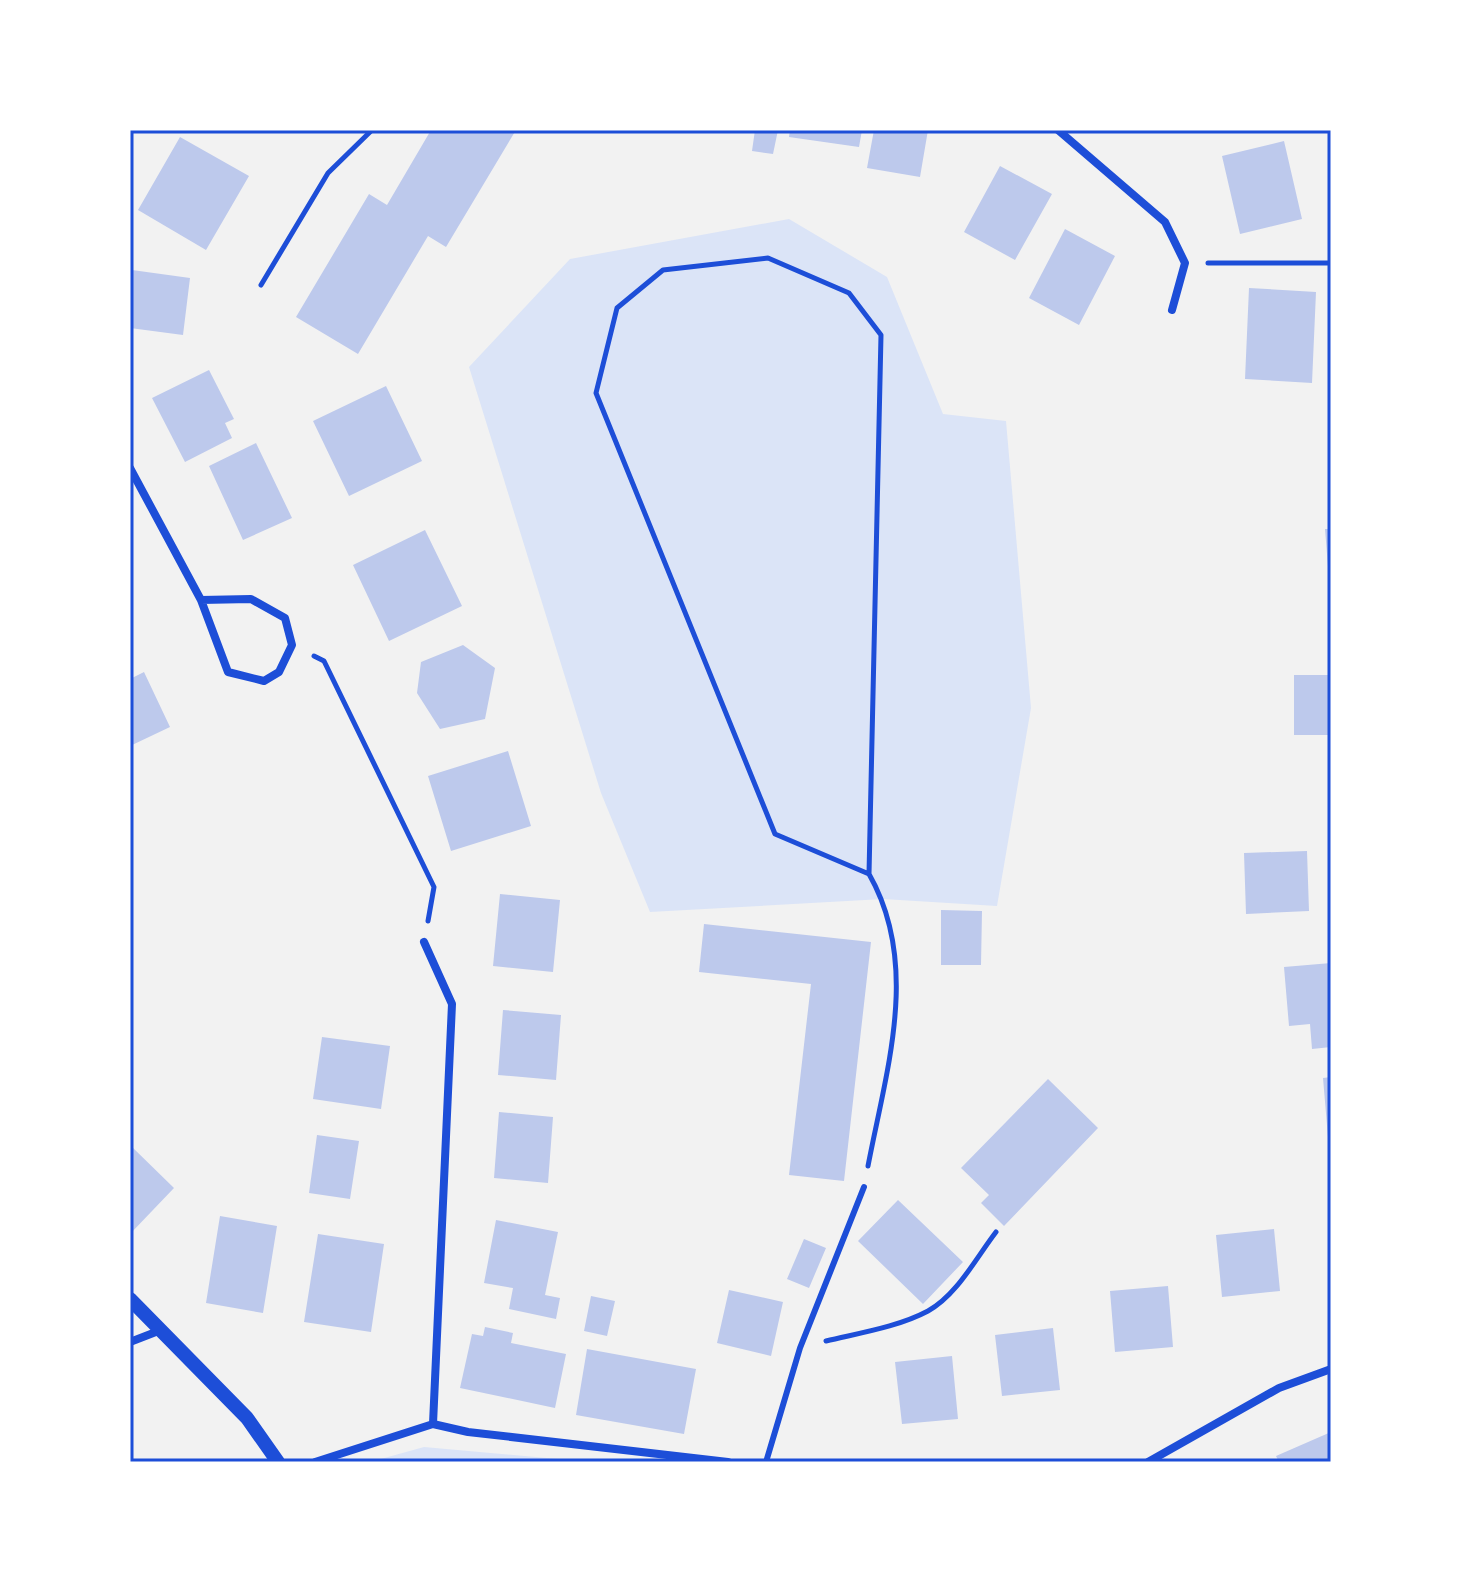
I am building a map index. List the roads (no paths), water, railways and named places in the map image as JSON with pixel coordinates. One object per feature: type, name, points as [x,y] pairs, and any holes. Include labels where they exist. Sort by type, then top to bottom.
[{"type":"street","points":[[1058,130],[1165,222],[1185,263],[1172,310]]},
{"type":"street","points":[[130,468],[201,600],[228,672],[264,681],[279,672],[292,645],[285,618],[251,599],[201,600]]},
{"type":"street","points":[[424,942],[452,1004],[433,1424]]},
{"type":"street","points":[[130,1299],[247,1418],[278,1462]]},
{"type":"street","points":[[130,1342],[161,1330]]},
{"type":"street","points":[[1148,1462],[1279,1388],[1331,1369]]},
{"type":"street","points":[[315,1462],[433,1424],[468,1432],[728,1462]]},
{"type":"lane","points":[[766,1462],[800,1348],[864,1187]]}]
